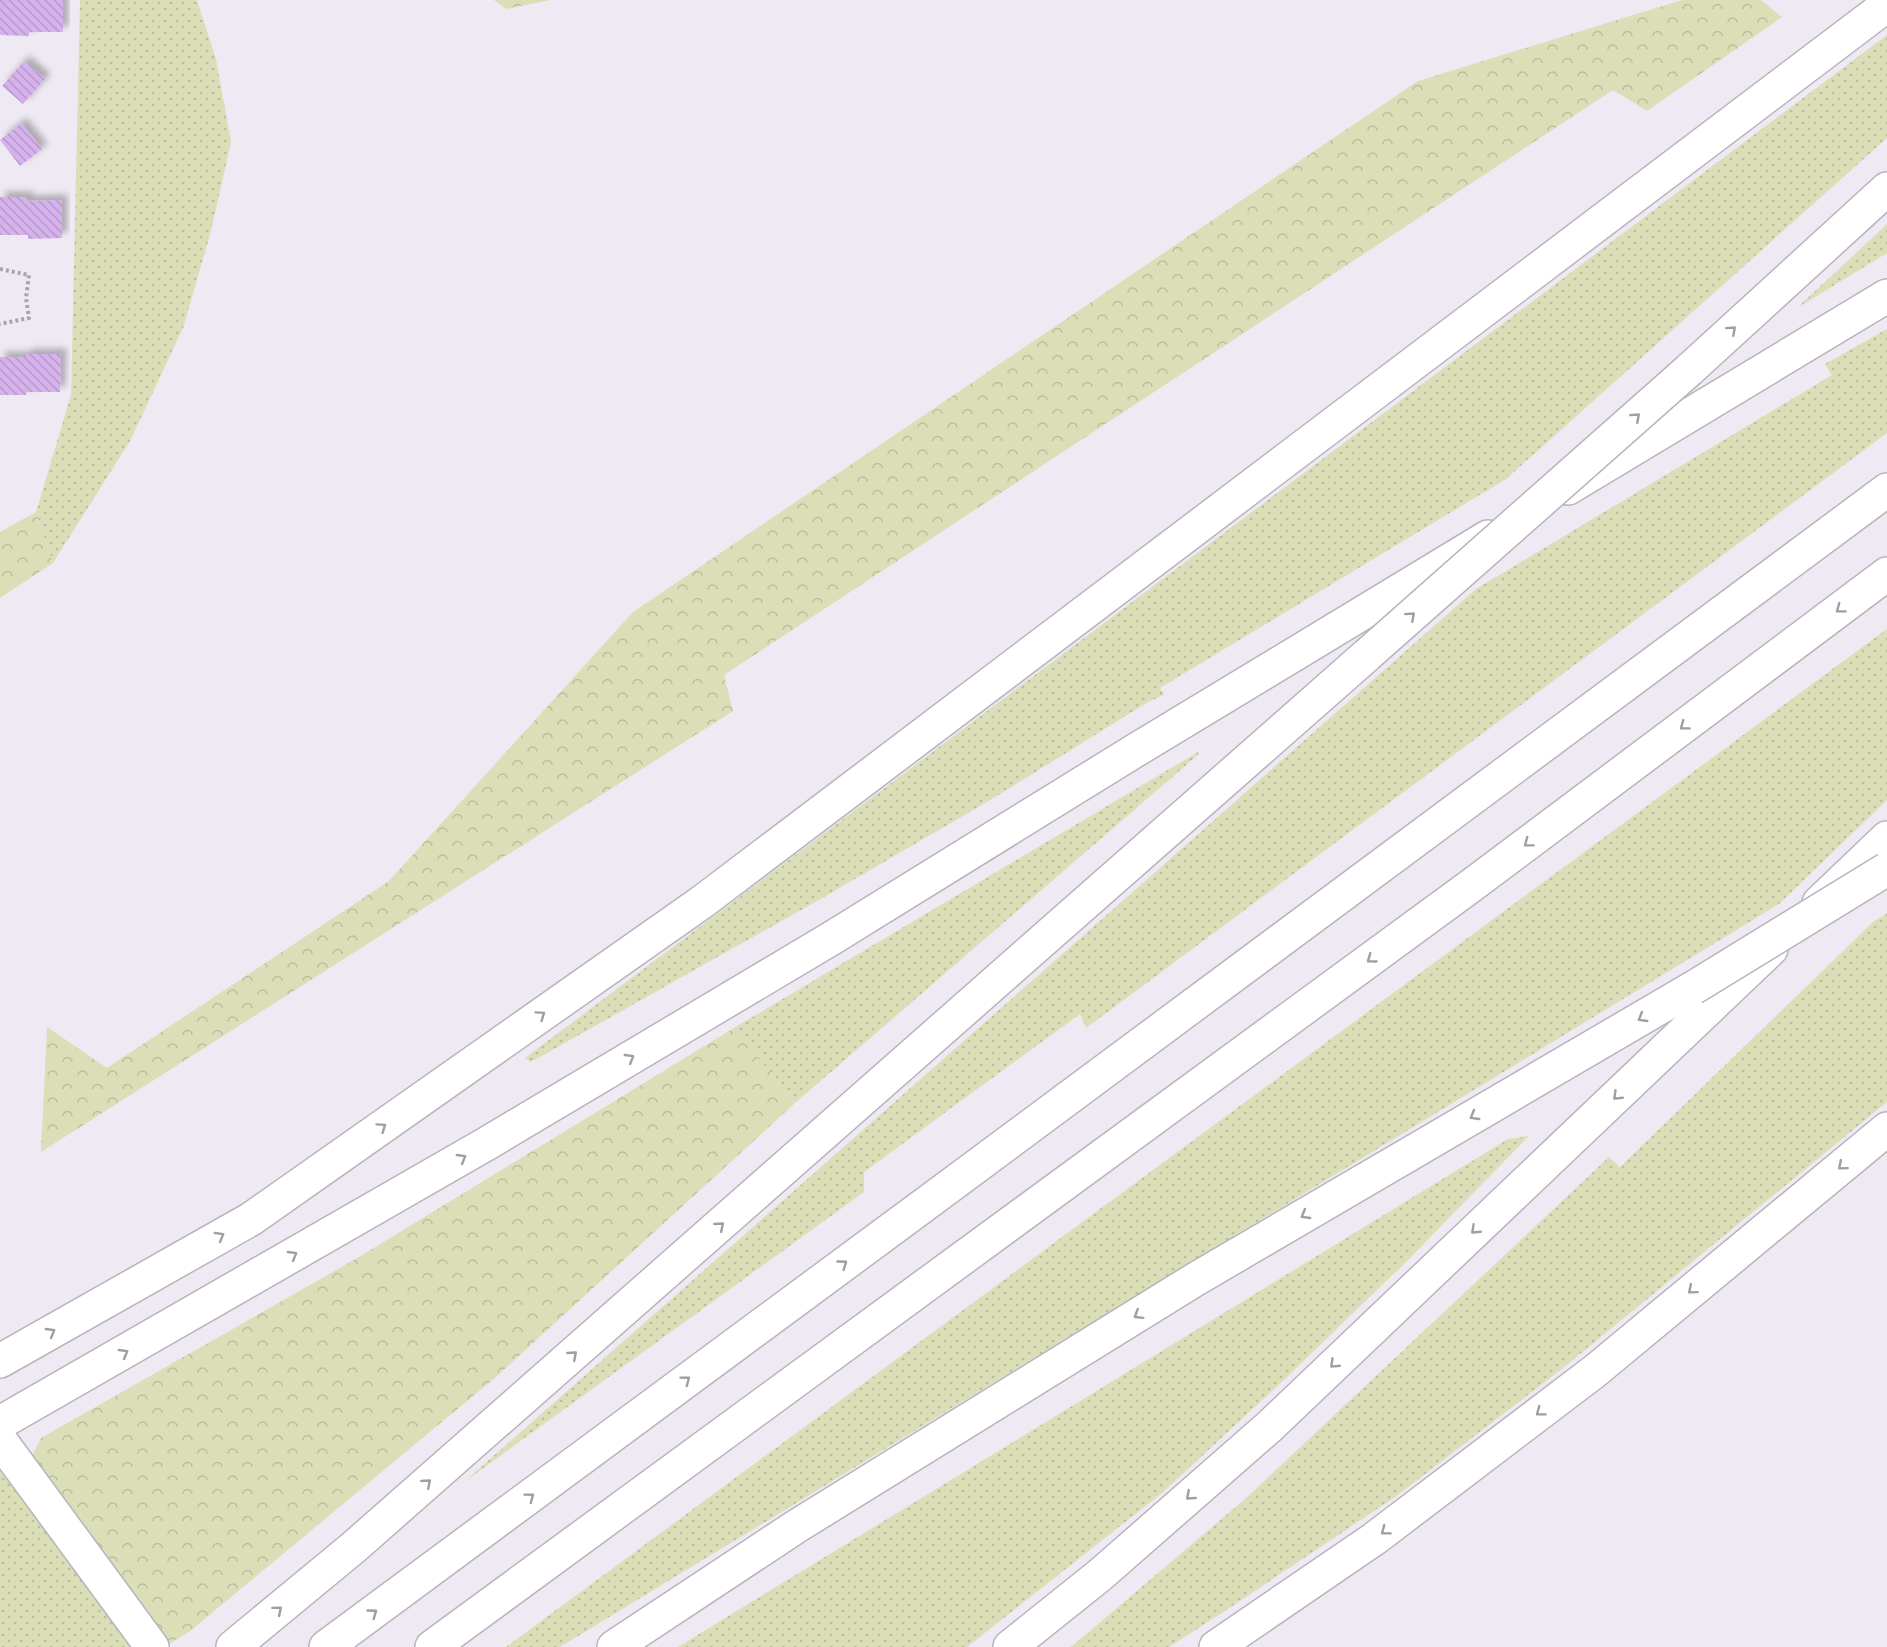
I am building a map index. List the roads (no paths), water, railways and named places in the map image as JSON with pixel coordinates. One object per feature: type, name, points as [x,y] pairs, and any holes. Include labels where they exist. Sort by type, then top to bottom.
[{"type":"main road","points":[[0,1361],[251,1219],[702,902],[1887,5]]},
{"type":"main road","points":[[233,1647],[354,1547],[1367,655],[1689,370],[1887,189]]},
{"type":"main road","points":[[0,1423],[486,1144],[832,938],[1136,750],[1887,296]]},
{"type":"main road","points":[[326,1647],[1173,1022],[1593,706],[1887,490]]},
{"type":"main road","points":[[432,1647],[552,1557],[1117,1147],[1887,574]]},
{"type":"main road","points":[[1010,1647],[1100,1575],[1269,1427],[1887,838]]},
{"type":"main road","points":[[614,1647],[797,1526],[1196,1279],[1693,988],[1887,870]]},
{"type":"main road","points":[[1216,1647],[1374,1539],[1594,1371],[1887,1129]]},
{"type":"main road","points":[[0,1440],[152,1647]]}]
